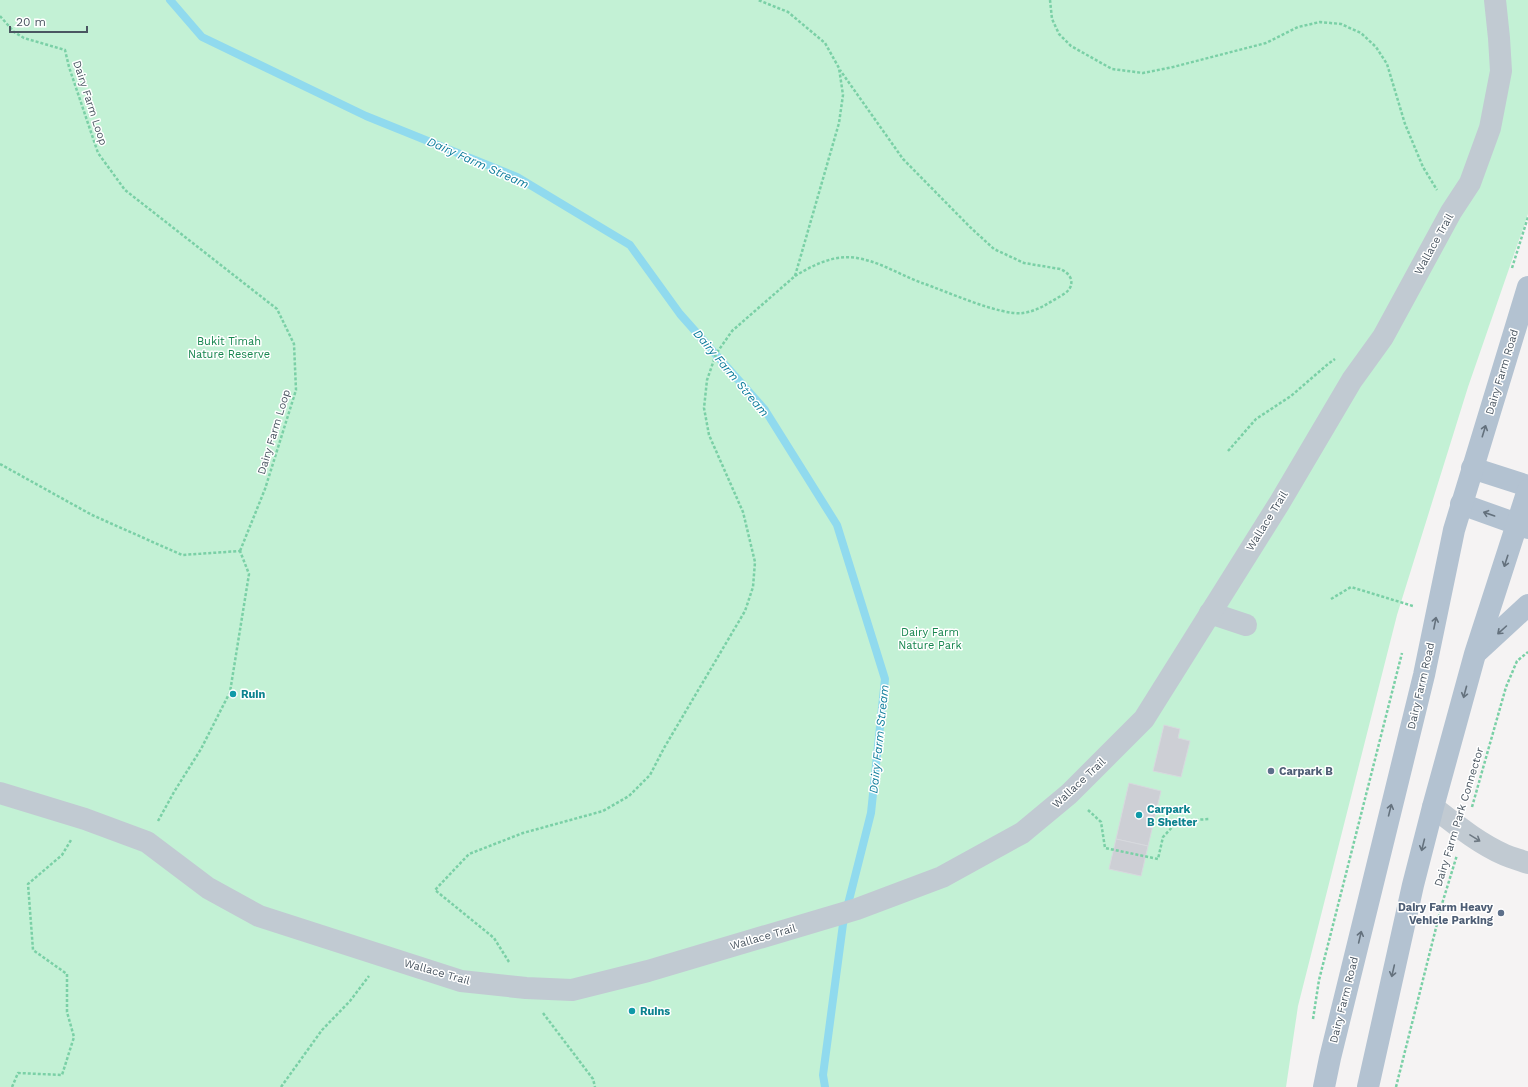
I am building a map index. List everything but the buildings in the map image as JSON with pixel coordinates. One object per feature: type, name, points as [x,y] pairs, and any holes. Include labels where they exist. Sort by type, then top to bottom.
[{"type":"main road","name":"Dairy Farm Road","points":[[1324,1087],[1424,675],[1454,530],[1528,287]]},
{"type":"main road","points":[[1472,468],[1528,486]]},
{"type":"main road","points":[[1368,1087],[1413,885],[1433,807],[1475,654],[1511,546],[1522,526],[1528,490]]},
{"type":"main road","points":[[1461,504],[1522,526]]},
{"type":"main road","points":[[1475,654],[1528,606]]},
{"type":"lane","name":"Wallace Trail","points":[[0,793],[85,819],[147,842],[208,888],[259,916],[461,982],[526,988],[572,990],[648,971],[857,910],[942,877],[1022,833],[1069,794],[1144,719],[1280,502],[1352,380],[1383,337],[1451,212],[1470,183],[1490,128],[1501,70],[1495,0]]},
{"type":"lane","points":[[1210,612],[1246,626]]},
{"type":"lane","points":[[1433,807],[1464,831],[1504,855],[1528,863]]},
{"type":"path","points":[[494,938],[435,890],[468,854],[523,832],[603,811],[629,796],[650,775],[664,748],[745,611],[753,587],[755,562],[743,512],[709,435],[704,408],[707,380],[716,354],[732,331],[795,276],[810,267],[833,259],[856,258],[879,264],[915,280],[1001,311],[1022,313],[1043,307],[1065,294],[1071,287],[1070,278],[1065,271],[1024,263],[994,249],[970,227],[903,159],[839,68],[825,43],[788,12],[758,0]]},
{"type":"path","points":[[1050,0],[1052,19],[1059,34],[1071,46],[1112,69],[1143,73],[1173,67],[1266,43],[1298,27],[1320,22],[1342,24],[1361,33],[1376,46],[1387,64],[1405,124],[1423,167],[1451,212]]},
{"type":"path","name":"Dairy Farm Loop","points":[[0,16],[14,32],[24,38],[65,50],[69,67],[98,153],[125,190],[277,309],[294,344],[296,390],[265,489],[240,551]]},
{"type":"path","points":[[795,276],[839,123],[843,96],[839,68]]},
{"type":"path","points":[[1228,451],[1256,419],[1291,396],[1328,364],[1340,357]]},
{"type":"path","points":[[0,464],[92,515],[182,555],[240,551],[249,574],[230,692],[201,749],[174,792],[147,842]]},
{"type":"path","points":[[1332,599],[1351,587],[1414,607],[1415,599]]},
{"type":"path","points":[[1312,1026],[1319,980],[1402,652]]},
{"type":"path","name":"Dairy Farm Park Connector","points":[[1396,1087],[1442,904],[1506,687],[1517,661],[1528,652]]},
{"type":"path","points":[[1069,794],[1101,822],[1105,848],[1158,859],[1163,838],[1178,821],[1210,819]]},
{"type":"path","points":[[12,1087],[18,1073],[62,1075],[74,1037],[67,1012],[67,974],[33,950],[28,884],[62,855],[85,819]]},
{"type":"path","points":[[281,1087],[322,1030],[350,1001],[384,957]]},
{"type":"green space","name":"Dairy Farm Nature Park","points":[[0,0],[1528,0],[1528,214],[1468,387],[1397,615],[1298,1006],[1286,1087],[0,1087]]},
{"type":"waterway","name":"Dairy Farm Stream","points":[[170,0],[202,37],[366,116],[517,177],[630,245],[680,314],[765,410],[837,525],[885,679],[871,813],[843,924],[823,1075],[825,1087]]},
{"type":"place","name":"Ruin","points":[[233,694]]},
{"type":"place","name":"Carpark B","points":[[1271,771]]},
{"type":"place","name":"Carpark B Shelter","points":[[1139,815]]},
{"type":"place","name":"Dairy Farm Heavy Vehicle Parking","points":[[1501,913]]},
{"type":"place","name":"Ruins","points":[[632,1011]]},
{"type":"park label","name":"Bukit Timah Nature Reserve","points":[[229,347]]}]
